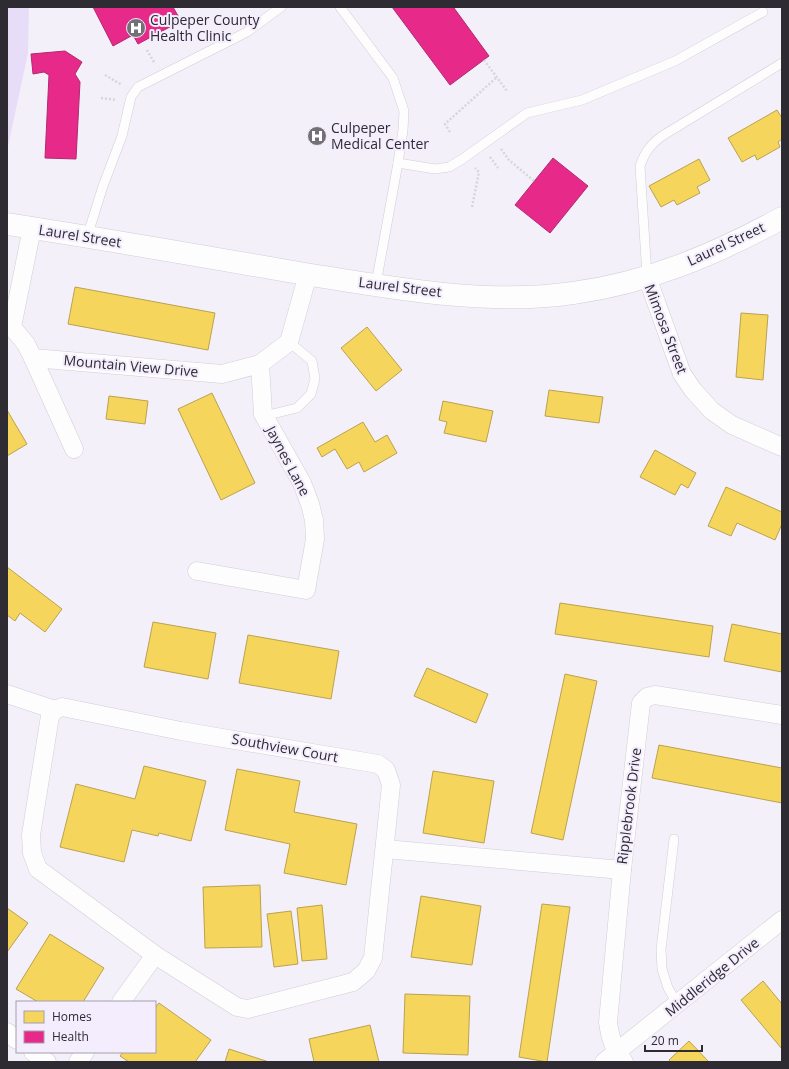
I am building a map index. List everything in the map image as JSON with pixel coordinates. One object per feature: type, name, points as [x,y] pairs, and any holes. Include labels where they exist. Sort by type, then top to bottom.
[{"type":"street","name":"Laurel Street","points":[[7,224],[376,284],[463,295],[521,297],[572,293],[647,278],[700,259],[782,218]]},
{"type":"street","points":[[32,228],[10,324],[26,344],[34,358],[74,448]]},
{"type":"street","points":[[289,342],[308,274]]},
{"type":"street","name":"Mimosa Street","points":[[647,278],[682,374],[692,390],[712,412],[732,425],[782,447]]},
{"type":"street","name":"Mountain View Drive","points":[[34,358],[222,374],[260,364],[289,342]]},
{"type":"street","name":"Jaynes Lane","points":[[197,571],[306,590],[315,539],[310,504],[302,482],[264,416],[260,364]]},
{"type":"street","points":[[7,694],[55,710]]},
{"type":"street","name":"Ripplebrook Drive","points":[[615,1059],[608,1022],[622,870],[641,704],[647,697],[655,695],[782,715]]},
{"type":"street","name":"Southview Court","points":[[62,707],[181,731],[378,764],[386,770],[391,785],[385,849],[374,958],[366,971],[353,982],[248,1009],[237,1007],[155,955],[38,869],[32,853],[31,835],[50,716],[55,710],[62,707]]},
{"type":"street","points":[[385,849],[622,870]]},
{"type":"street","name":"Middleridge Drive","points":[[615,1059],[678,1005],[782,920]]},
{"type":"street","points":[[122,1001],[155,955]]},
{"type":"street","points":[[7,1032],[16,1039]]},
{"type":"street","points":[[34,1053],[47,1062]]},
{"type":"street","points":[[78,1062],[85,1053]]},
{"type":"lane","points":[[87,237],[102,186],[122,136],[134,92],[138,87],[247,32],[281,7]]},
{"type":"lane","points":[[340,7],[386,68],[397,86],[404,111],[398,163],[376,284]]},
{"type":"lane","points":[[398,163],[435,169],[449,167],[526,113],[582,100],[675,61],[763,12]]},
{"type":"lane","points":[[647,278],[640,166],[644,153],[651,144],[662,136],[782,63]]},
{"type":"lane","points":[[264,416],[297,408],[311,394],[315,379],[312,361],[289,342]]},
{"type":"lane","points":[[674,839],[662,949],[662,968],[668,988],[678,1005]]},
{"type":"path","points":[[484,60],[507,91]]},
{"type":"path","points":[[105,75],[134,92]]},
{"type":"path","points":[[450,132],[445,124],[497,77]]},
{"type":"path","points":[[509,160],[534,181]]},
{"type":"path","points":[[472,207],[478,172],[473,166]]},
{"type":"shaded area","points":[[7,7],[29,7],[28,53],[7,151]]},
{"type":"building: Homes","points":[[777,110],[782,118],[782,139],[778,142],[780,147],[757,160],[755,155],[742,162],[728,138]]},
{"type":"building: Homes","points":[[699,159],[710,180],[697,187],[700,193],[677,205],[674,200],[661,207],[649,186]]},
{"type":"building: Homes","points":[[75,287],[215,313],[208,350],[68,324]]},
{"type":"building: Homes","points":[[741,313],[768,315],[763,380],[736,377]]},
{"type":"building: Homes","points":[[367,327],[402,370],[376,391],[341,348]]},
{"type":"building: Homes","points":[[549,390],[603,397],[599,423],[545,416]]},
{"type":"building: Homes","points":[[212,393],[255,483],[221,500],[178,409]]},
{"type":"building: Homes","points":[[109,396],[148,401],[145,424],[106,419]]},
{"type":"building: Homes","points":[[443,401],[493,411],[486,442],[444,433],[447,422],[439,420]]},
{"type":"building: Homes","points":[[7,410],[27,444],[7,456]]},
{"type":"building: Homes","points":[[363,422],[375,442],[387,435],[397,453],[364,472],[359,462],[347,469],[335,449],[322,457],[317,448]]},
{"type":"building: Homes","points":[[655,450],[696,473],[688,488],[681,484],[675,495],[640,477]]},
{"type":"building: Homes","points":[[726,487],[782,512],[782,524],[775,540],[737,523],[731,536],[708,526]]},
{"type":"building: Homes","points":[[7,567],[62,609],[45,632],[20,613],[15,621],[7,615]]},
{"type":"building: Homes","points":[[560,603],[713,626],[709,657],[555,634]]},
{"type":"building: Homes","points":[[153,622],[216,633],[208,679],[144,667]]},
{"type":"building: Homes","points":[[732,624],[782,634],[782,672],[724,661]]},
{"type":"building: Homes","points":[[248,635],[339,651],[331,699],[239,683]]},
{"type":"building: Homes","points":[[427,668],[488,694],[476,723],[414,696]]},
{"type":"building: Homes","points":[[565,674],[597,681],[563,840],[531,833]]},
{"type":"building: Homes","points":[[659,745],[782,768],[782,803],[652,778]]},
{"type":"building: Homes","points":[[144,766],[206,781],[191,841],[159,833],[158,836],[132,830],[124,862],[60,847],[76,784],[135,799]]},
{"type":"building: Homes","points":[[237,769],[300,781],[294,812],[357,824],[346,885],[284,873],[290,844],[225,830]]},
{"type":"building: Homes","points":[[433,771],[494,781],[484,843],[423,833]]},
{"type":"building: Homes","points":[[260,885],[262,947],[205,948],[203,887]]},
{"type":"building: Homes","points":[[421,896],[481,906],[472,965],[411,957]]},
{"type":"building: Homes","points":[[542,904],[570,907],[547,1062],[519,1057]]},
{"type":"building: Homes","points":[[322,905],[327,959],[302,961],[297,908]]},
{"type":"building: Homes","points":[[7,908],[28,923],[7,952]]},
{"type":"building: Homes","points":[[291,911],[298,964],[274,967],[267,914]]},
{"type":"building: Homes","points":[[50,934],[104,968],[84,1001],[36,1001],[16,989]]},
{"type":"building: Homes","points":[[763,981],[782,1004],[782,1049],[741,1000]]},
{"type":"building: Homes","points":[[405,994],[470,996],[468,1055],[403,1053]]},
{"type":"building: Homes","points":[[159,1003],[211,1040],[195,1062],[129,1062],[120,1056],[122,1053],[156,1053],[156,1007]]},
{"type":"building: Homes","points":[[370,1025],[379,1062],[314,1062],[309,1039]]},
{"type":"building: Homes","points":[[689,1041],[709,1062],[671,1062],[669,1060]]},
{"type":"building: Homes","points":[[229,1049],[269,1062],[225,1062]]},
{"type":"building: Health","name":"Culpeper County Health Clinic","points":[[93,7],[173,7],[181,21],[138,44],[133,35],[113,46]]},
{"type":"building: Health","name":"Culpeper Medical Center","points":[[392,7],[456,7],[454,8],[489,56],[450,85]]},
{"type":"building: Health","points":[[65,51],[82,62],[75,74],[80,82],[76,159],[45,158],[49,75],[44,72],[33,74],[31,54]]},
{"type":"building: Health","points":[[553,158],[588,186],[550,233],[515,205]]},
{"type":"place","name":"Culpeper County Health Clinic","points":[[136,28]]},
{"type":"place","name":"Culpeper Medical Center","points":[[317,136]]}]
